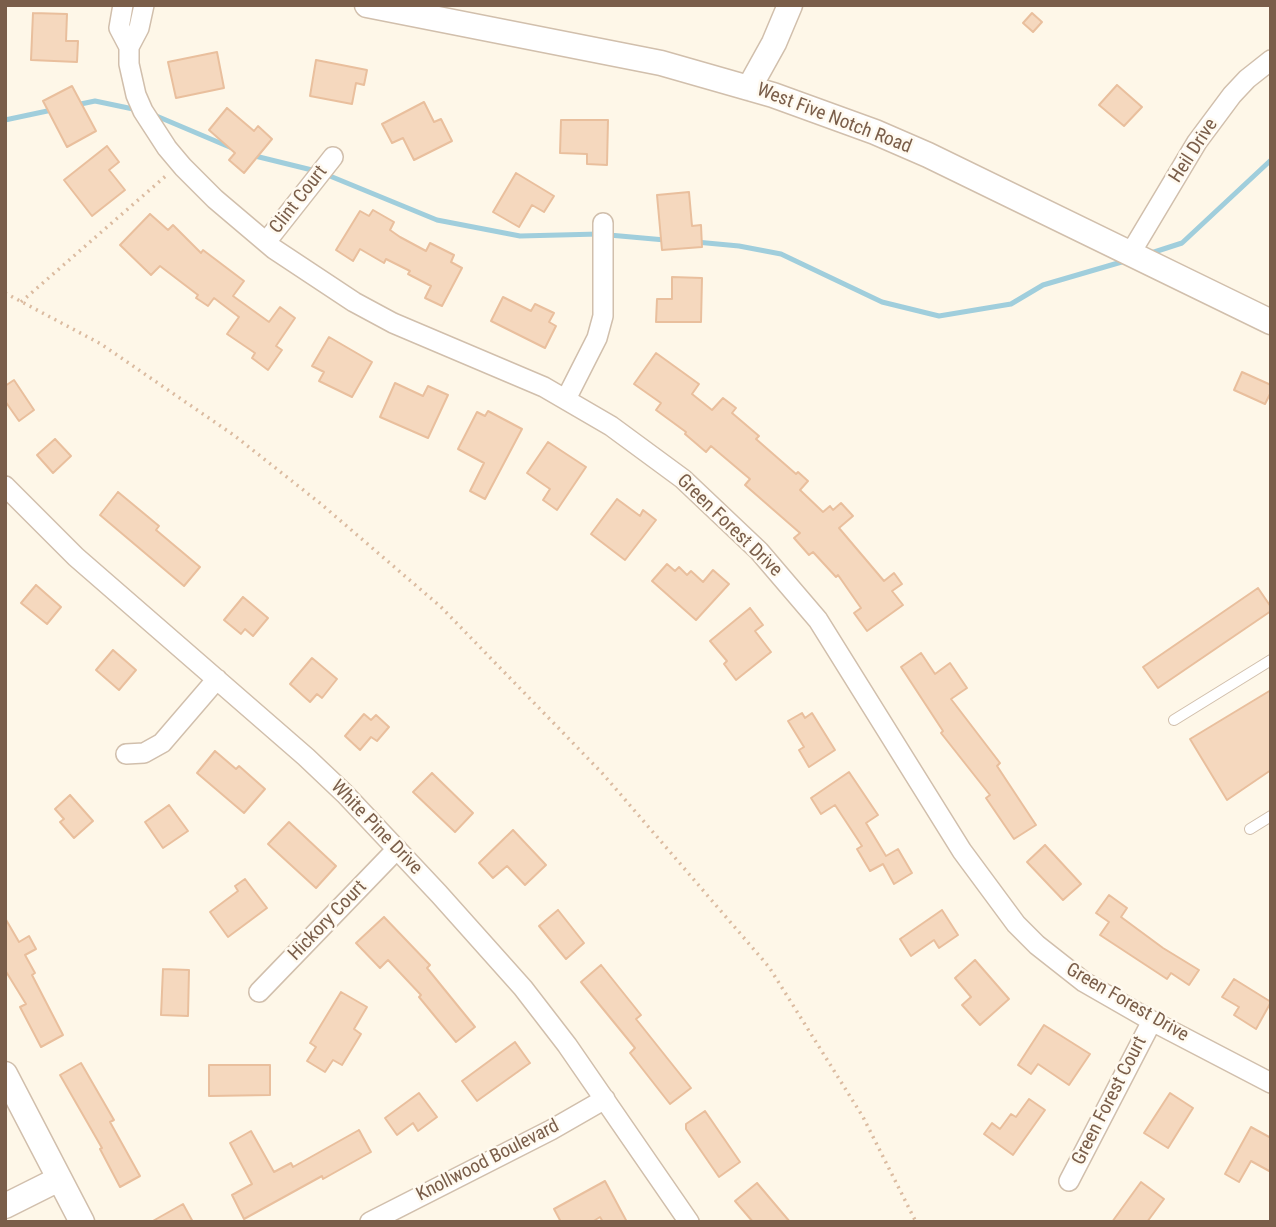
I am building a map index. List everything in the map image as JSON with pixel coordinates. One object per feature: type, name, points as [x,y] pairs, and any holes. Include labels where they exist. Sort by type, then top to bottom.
[{"type":"street","name":"Green Forest Drive","points":[[123,5],[119,28],[129,47]]},
{"type":"street","name":"Green Forest Drive","points":[[144,5],[139,28],[129,47],[129,64],[136,95],[143,111],[180,163],[215,199],[266,242],[317,279],[393,323],[544,387],[566,399],[611,426],[683,479],[759,551],[818,621],[962,851],[1003,908],[1037,945],[1084,982],[1271,1083]]},
{"type":"street","name":"West Five Notch Road","points":[[367,5],[662,63],[749,88],[875,132],[928,155],[1271,322]]},
{"type":"street","points":[[749,88],[774,43],[790,5]]},
{"type":"street","name":"Heil Drive","points":[[1130,254],[1197,142],[1232,95],[1271,60]]},
{"type":"street","name":"Clint Court","points":[[266,242],[333,157]]},
{"type":"street","points":[[566,399],[597,338],[603,316],[603,223]]},
{"type":"street","name":"White Pine Drive","points":[[5,486],[76,556],[306,757],[397,849],[523,988],[689,1222]]},
{"type":"street","points":[[126,754],[144,753],[162,743],[217,679]]},
{"type":"street","name":"Hickory Court","points":[[259,992],[397,849]]},
{"type":"street","name":"Green Forest Court","points":[[1069,1181],[1152,1021]]},
{"type":"street","points":[[5,1074],[82,1222]]},
{"type":"street","name":"Knollwood Boulevard","points":[[370,1222],[605,1100]]},
{"type":"street","points":[[5,1206],[59,1179]]},
{"type":"lane","points":[[1174,720],[1271,660]]},
{"type":"lane","points":[[1250,829],[1271,816]]},
{"type":"path","points":[[21,302],[180,163]]},
{"type":"path","points":[[5,293],[100,344],[235,436],[321,504],[450,616],[603,774],[769,967],[863,1117],[916,1222]]},
{"type":"building","points":[[33,13],[67,14],[66,41],[78,41],[77,62],[31,60]]},
{"type":"building","points":[[1032,13],[1042,22],[1033,32],[1023,23]]},
{"type":"building","points":[[217,52],[224,88],[176,98],[168,62]]},
{"type":"building","points":[[316,60],[367,70],[364,85],[356,83],[352,104],[310,96]]},
{"type":"building","points":[[1117,85],[1142,107],[1124,126],[1099,105]]},
{"type":"building","points":[[72,86],[96,131],[67,147],[43,101]]},
{"type":"building","points":[[424,102],[434,122],[441,119],[452,141],[414,160],[403,138],[392,143],[382,124]]},
{"type":"building","points":[[227,108],[254,131],[258,126],[272,139],[244,173],[229,160],[235,153],[209,130]]},
{"type":"building","points":[[561,120],[608,120],[607,165],[587,164],[587,154],[560,153]]},
{"type":"building","points":[[107,146],[119,162],[109,170],[125,190],[92,216],[64,180]]},
{"type":"building","points":[[516,173],[554,196],[544,212],[532,205],[519,227],[493,212]]},
{"type":"building","points":[[689,192],[692,226],[701,225],[702,247],[662,250],[657,195]]},
{"type":"building","points":[[373,210],[394,222],[390,230],[400,237],[426,251],[430,243],[454,255],[451,262],[462,268],[442,306],[425,298],[431,286],[408,274],[410,271],[386,259],[384,263],[360,249],[353,261],[336,250],[360,211],[369,216]]},
{"type":"building","points":[[150,214],[168,230],[173,225],[201,253],[203,250],[244,281],[233,296],[269,322],[280,307],[295,318],[276,346],[282,350],[268,370],[252,358],[255,353],[227,334],[239,317],[214,298],[208,306],[160,266],[151,275],[120,245]]},
{"type":"building","points":[[672,277],[702,278],[701,322],[656,322],[657,299],[672,299]]},
{"type":"building","points":[[503,297],[531,311],[535,304],[554,313],[549,322],[556,326],[545,348],[491,321]]},
{"type":"building","points":[[329,337],[372,362],[352,397],[319,381],[324,372],[312,366]]},
{"type":"building","points":[[656,353],[699,384],[692,394],[712,410],[723,398],[736,408],[732,413],[759,436],[756,439],[808,481],[800,490],[823,512],[830,506],[833,510],[841,503],[853,516],[839,528],[884,581],[894,573],[902,584],[892,591],[903,605],[867,631],[854,613],[861,608],[838,575],[836,577],[813,552],[809,555],[794,538],[800,533],[745,485],[750,479],[711,446],[706,452],[685,434],[686,432],[656,410],[661,403],[634,384]]},
{"type":"building","points":[[1242,372],[1271,385],[1271,392],[1265,404],[1234,390]]},
{"type":"building","points":[[14,380],[34,410],[19,421],[5,401],[5,386]]},
{"type":"building","points":[[395,383],[423,396],[428,386],[448,395],[428,438],[380,417]]},
{"type":"building","points":[[488,411],[522,429],[485,499],[470,491],[484,463],[458,449],[477,412],[485,416]]},
{"type":"building","points":[[55,439],[71,456],[53,473],[37,455]]},
{"type":"building","points":[[548,442],[586,467],[557,510],[543,500],[550,489],[527,473]]},
{"type":"building","points":[[118,492],[159,526],[156,530],[200,567],[184,586],[100,515]]},
{"type":"building","points":[[617,499],[640,516],[643,510],[656,520],[625,560],[591,534]]},
{"type":"building","points":[[667,564],[675,571],[679,567],[687,575],[691,571],[703,582],[713,570],[729,584],[696,620],[652,581]]},
{"type":"building","points":[[36,585],[61,607],[47,624],[21,603]]},
{"type":"building","points":[[1258,588],[1271,611],[1158,688],[1143,667]]},
{"type":"building","points":[[243,597],[268,618],[253,636],[245,629],[241,634],[224,620]]},
{"type":"building","points":[[750,608],[763,625],[755,631],[771,652],[736,680],[724,664],[727,661],[710,641]]},
{"type":"building","points":[[113,650],[136,670],[119,690],[96,670]]},
{"type":"building","points":[[921,653],[935,674],[950,663],[967,688],[951,699],[1000,763],[997,766],[1036,825],[1014,839],[986,798],[990,795],[941,733],[943,731],[901,667]]},
{"type":"building","points":[[312,658],[337,679],[322,698],[317,694],[310,702],[290,684]]},
{"type":"building","points":[[1271,690],[1271,770],[1227,800],[1190,739]]},
{"type":"building","points":[[802,713],[805,718],[812,713],[835,750],[809,767],[799,750],[804,747],[788,721]]},
{"type":"building","points":[[364,714],[371,720],[376,715],[389,727],[377,741],[371,737],[360,750],[345,736]]},
{"type":"building","points":[[215,751],[236,769],[239,766],[265,789],[244,813],[197,773]]},
{"type":"building","points":[[849,772],[878,815],[866,823],[886,856],[898,849],[912,873],[894,884],[883,864],[870,871],[857,849],[862,846],[835,805],[821,814],[811,798]]},
{"type":"building","points":[[432,773],[473,813],[455,832],[413,792]]},
{"type":"building","points":[[70,795],[93,821],[74,838],[60,822],[64,819],[55,809]]},
{"type":"building","points":[[169,805],[188,831],[163,848],[145,822]]},
{"type":"building","points":[[289,822],[336,866],[316,888],[268,844]]},
{"type":"building","points":[[513,830],[546,865],[525,885],[507,866],[493,878],[479,863]]},
{"type":"building","points":[[1045,845],[1081,884],[1063,900],[1027,862]]},
{"type":"building","points":[[245,879],[267,908],[228,937],[210,912],[238,891],[235,886]]},
{"type":"building","points":[[1109,895],[1127,908],[1121,917],[1199,970],[1189,985],[1171,973],[1167,979],[1100,935],[1109,922],[1096,913]]},
{"type":"building","points":[[558,910],[584,943],[566,959],[539,926]]},
{"type":"building","points":[[942,910],[958,935],[939,948],[934,940],[911,956],[900,939]]},
{"type":"building","points":[[384,917],[430,965],[427,968],[475,1027],[456,1042],[419,997],[421,995],[388,960],[380,968],[356,943]]},
{"type":"building","points":[[5,918],[19,942],[29,936],[36,949],[25,955],[35,973],[32,975],[63,1035],[41,1047],[20,1007],[26,1004],[5,970]]},
{"type":"building","points":[[975,960],[1009,999],[980,1025],[962,1005],[971,997],[955,978]]},
{"type":"building","points":[[601,965],[641,1015],[636,1019],[691,1088],[670,1104],[630,1053],[635,1048],[581,982]]},
{"type":"building","points":[[163,969],[189,970],[188,1016],[161,1015]]},
{"type":"building","points":[[1234,979],[1271,1002],[1256,1029],[1234,1015],[1239,1007],[1222,997]]},
{"type":"building","points":[[341,992],[367,1007],[354,1029],[361,1034],[342,1065],[333,1060],[325,1072],[307,1061],[316,1047],[310,1043]]},
{"type":"building","points":[[1044,1025],[1090,1054],[1069,1085],[1038,1064],[1031,1074],[1018,1065]]},
{"type":"building","points":[[515,1042],[530,1063],[477,1101],[462,1081]]},
{"type":"building","points":[[81,1063],[114,1120],[110,1122],[140,1176],[120,1187],[100,1149],[102,1148],[60,1075]]},
{"type":"building","points":[[209,1065],[270,1065],[270,1095],[209,1096]]},
{"type":"building","points":[[419,1093],[437,1117],[418,1131],[413,1123],[397,1135],[385,1118]]},
{"type":"building","points":[[1170,1093],[1193,1108],[1168,1148],[1144,1133]]},
{"type":"building","points":[[1029,1099],[1045,1110],[1013,1155],[984,1134],[992,1123],[1000,1129],[1011,1114],[1016,1117]]},
{"type":"building","points":[[705,1111],[740,1162],[719,1177],[686,1129],[686,1124]]},
{"type":"building","points":[[1251,1127],[1271,1138],[1271,1172],[1251,1161],[1239,1182],[1225,1174]]},
{"type":"building","points":[[359,1130],[371,1152],[244,1219],[232,1195],[252,1184],[230,1143],[251,1131],[274,1172],[291,1163],[293,1167]]},
{"type":"building","points":[[605,1181],[627,1222],[603,1222],[600,1217],[592,1222],[561,1222],[554,1209]]},
{"type":"building","points":[[1141,1182],[1164,1199],[1147,1222],[1112,1222]]},
{"type":"building","points":[[757,1183],[790,1222],[753,1222],[735,1201]]},
{"type":"building","points":[[183,1204],[193,1222],[151,1222]]},
{"type":"waterway","points":[[76,105],[95,101],[138,110]]},
{"type":"waterway","points":[[5,120],[52,110]]},
{"type":"waterway","points":[[154,115],[232,148]]},
{"type":"waterway","points":[[251,155],[316,171]]},
{"type":"waterway","points":[[1148,254],[1182,243],[1271,160]]},
{"type":"waterway","points":[[325,174],[437,220],[520,236],[599,234]]},
{"type":"waterway","points":[[609,235],[665,240]]},
{"type":"waterway","points":[[696,242],[781,254],[882,302],[939,316],[1011,304],[1043,285],[1125,261]]}]
